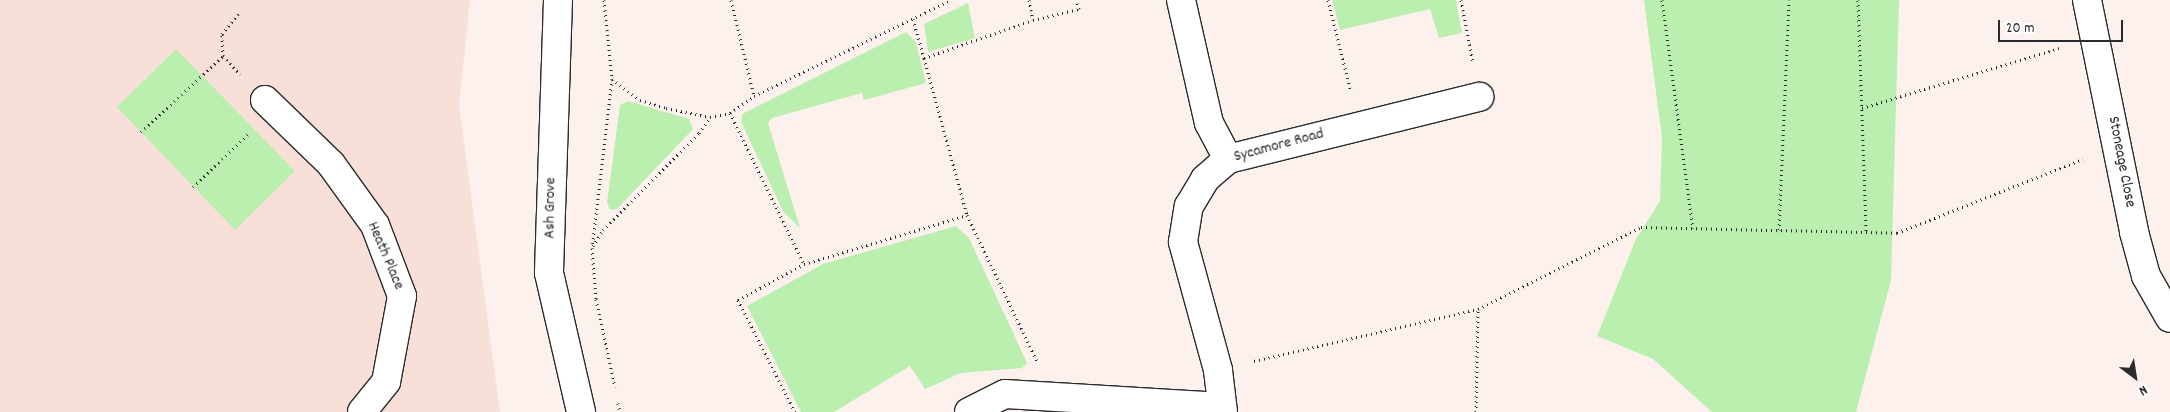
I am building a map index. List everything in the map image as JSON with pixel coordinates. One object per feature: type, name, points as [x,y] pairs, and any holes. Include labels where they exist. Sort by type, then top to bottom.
[{"type":"street","name":"Ash Grove","points":[[558,0],[550,273],[581,412]]},
{"type":"street","points":[[1182,0],[1209,122],[1228,159]]},
{"type":"street","name":"Stoneage Close","points":[[2087,0],[2146,276],[2170,318]]},
{"type":"street","name":"Sycamore Road","points":[[1222,410],[1218,370],[1182,242],[1189,206],[1205,179],[1228,159],[1359,124],[1479,97]]},
{"type":"street","name":"Heath Place","points":[[270,104],[330,164],[375,225],[402,296],[386,382],[362,412]]},
{"type":"street","points":[[969,412],[1005,394],[1053,396],[1222,410]]},
{"type":"path","points":[[604,0],[612,79],[592,248],[596,300],[620,412]]},
{"type":"path","points":[[731,0],[754,96]]},
{"type":"path","points":[[612,79],[640,100],[710,117],[730,113],[754,96],[951,0]]},
{"type":"path","points":[[1029,0],[1033,20]]},
{"type":"path","points":[[924,58],[1033,20],[1079,9],[1076,0]]},
{"type":"path","points":[[1328,0],[1359,124]]},
{"type":"path","points":[[1461,0],[1479,97]]},
{"type":"path","points":[[1662,0],[1693,228]]},
{"type":"path","points":[[1779,230],[1789,0]]},
{"type":"path","points":[[1858,0],[1866,232]]},
{"type":"path","points":[[193,188],[270,104],[223,56],[222,34],[238,14]]},
{"type":"path","points":[[913,18],[967,215],[1053,396]]},
{"type":"path","points":[[1862,108],[2095,37]]},
{"type":"path","points":[[141,132],[223,56]]},
{"type":"path","points":[[730,113],[804,264]]},
{"type":"path","points":[[592,248],[603,230],[699,133],[710,117]]},
{"type":"path","points":[[1218,370],[1478,309],[1641,227],[1897,233],[2118,145]]},
{"type":"path","points":[[795,412],[738,300],[804,264],[967,215]]},
{"type":"path","points":[[1476,412],[1478,309]]},
{"type":"shaded area","points":[[0,0],[470,0],[459,105],[500,412],[0,412]]},
{"type":"green space","points":[[1332,0],[1456,0],[1462,33],[1439,38],[1430,9],[1340,30]]},
{"type":"green space","points":[[1644,0],[1899,0],[1891,280],[1856,412],[1712,412],[1653,359],[1597,336],[1636,239],[1660,201],[1662,138]]},
{"type":"green space","points":[[968,3],[975,38],[928,52],[924,24]]},
{"type":"green space","points":[[906,32],[916,42],[926,83],[864,100],[862,93],[772,118],[768,123],[800,228],[784,213],[741,122],[742,114]]},
{"type":"green space","points":[[176,49],[295,171],[235,230],[117,107]]},
{"type":"green space","points":[[628,101],[689,119],[693,129],[617,209],[610,210],[607,203],[620,105]]},
{"type":"green space","points":[[956,226],[969,238],[1027,363],[1022,368],[961,373],[925,389],[910,366],[834,412],[801,412],[747,306],[823,264]]}]
